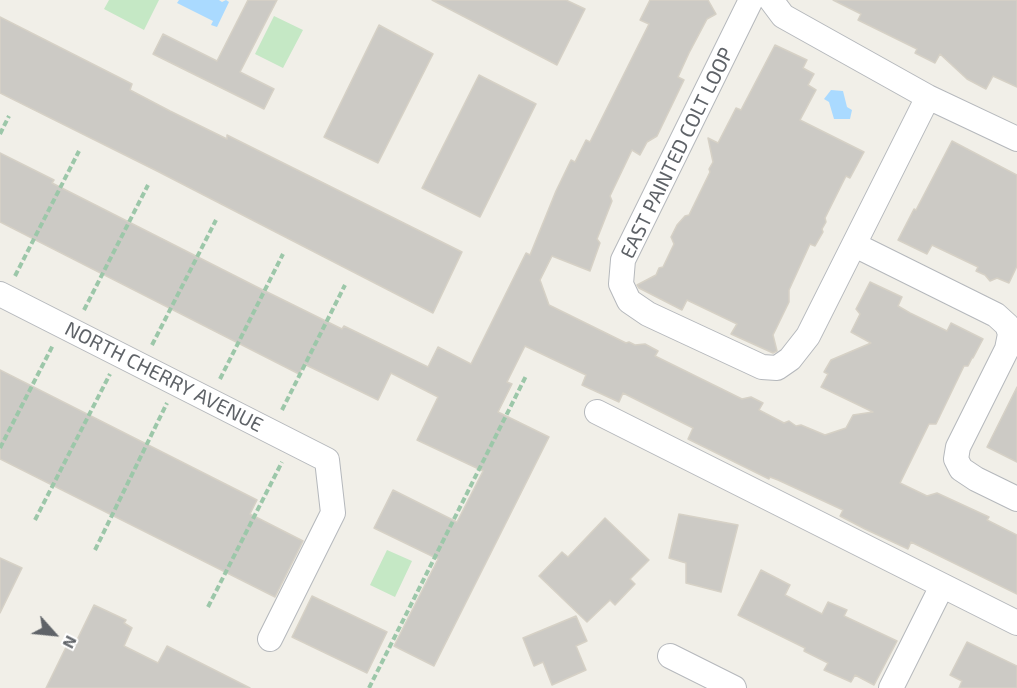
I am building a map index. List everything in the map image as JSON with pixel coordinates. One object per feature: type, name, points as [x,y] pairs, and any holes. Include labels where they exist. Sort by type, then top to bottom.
[{"type":"street","name":"EAST PAINTED COLT LOOP","points":[[751,0],[623,260],[621,284],[629,302],[648,314],[762,367],[777,368],[790,359],[803,345],[928,97]]},
{"type":"street","points":[[771,0],[783,16],[928,97],[1017,139]]},
{"type":"street","points":[[855,245],[996,315],[1007,325],[1010,334],[1007,349],[958,447],[956,459],[961,469],[976,479],[1017,499]]},
{"type":"street","name":"NORTH CHERRY AVENUE","points":[[2,295],[327,460],[333,513],[270,639]]},
{"type":"street","points":[[597,412],[1017,623]]},
{"type":"street","points":[[891,688],[942,586]]},
{"type":"street","points":[[670,656],[734,688]]},
{"type":"path","points":[[0,134],[9,116]]},
{"type":"path","points":[[2,295],[79,151]]},
{"type":"path","points":[[0,448],[148,185]]},
{"type":"path","points":[[142,366],[216,220]]},
{"type":"path","points":[[209,400],[283,254]]},
{"type":"path","points":[[208,608],[345,285]]},
{"type":"path","points":[[35,519],[120,355]]},
{"type":"path","points":[[369,688],[526,376]]},
{"type":"path","points":[[95,550],[177,384]]},
{"type":"green space","points":[[109,0],[159,0],[144,30],[104,9]]},
{"type":"green space","points":[[274,16],[303,30],[283,68],[255,54]]},
{"type":"green space","points":[[387,550],[412,561],[395,597],[370,585]]},
{"type":"water","points":[[179,0],[219,0],[222,2],[226,0],[229,2],[217,27],[211,25],[213,21],[177,3]]},
{"type":"water","points":[[831,90],[843,91],[847,107],[852,110],[850,119],[834,119],[829,102],[824,99]]},
{"type":"building","points":[[248,0],[277,0],[240,72],[274,89],[264,109],[153,54],[163,34],[217,61]]},
{"type":"building","points":[[432,0],[566,0],[585,9],[557,65]]},
{"type":"building","points":[[650,0],[708,0],[716,14],[707,19],[689,53],[678,77],[684,80],[657,136],[647,142],[640,155],[632,150],[610,196],[612,201],[597,239],[600,243],[590,271],[552,256],[540,280],[549,305],[626,343],[645,344],[658,351],[655,356],[742,399],[751,397],[763,403],[759,410],[784,423],[789,421],[796,426],[801,425],[825,435],[846,428],[853,415],[873,412],[821,387],[828,374],[824,372],[831,360],[871,343],[851,332],[860,314],[856,309],[870,282],[902,297],[898,306],[910,313],[947,331],[951,323],[983,339],[968,366],[964,366],[936,424],[929,424],[900,483],[927,496],[937,493],[989,517],[987,520],[1017,535],[1017,594],[911,542],[908,549],[865,529],[840,516],[843,510],[778,480],[770,477],[769,479],[688,439],[693,428],[623,393],[619,402],[582,385],[586,375],[525,346],[507,382],[512,384],[498,412],[549,437],[434,666],[394,646],[438,559],[374,528],[393,490],[457,522],[483,471],[417,440],[438,397],[391,373],[378,400],[304,364],[299,374],[0,222],[0,153],[54,180],[52,183],[342,329],[344,326],[428,367],[438,347],[471,364],[526,253],[530,255],[571,160],[575,162],[586,140],[590,142],[649,24],[640,20]]},
{"type":"building","points":[[833,0],[1017,0],[1017,87],[993,76],[986,89],[967,79],[940,54],[935,63],[915,53],[917,49],[858,20],[861,14]]},
{"type":"building","points":[[0,17],[132,84],[130,90],[170,111],[227,139],[227,135],[462,252],[433,313],[0,93]]},
{"type":"building","points":[[379,25],[433,54],[378,163],[324,137]]},
{"type":"building","points":[[775,45],[807,60],[803,68],[814,74],[808,85],[816,90],[800,120],[864,152],[850,178],[846,176],[825,218],[823,232],[815,246],[810,244],[789,290],[789,302],[773,335],[777,351],[773,353],[731,334],[737,324],[687,300],[682,310],[637,285],[656,275],[659,268],[663,267],[674,244],[671,237],[677,225],[689,215],[710,172],[709,169],[713,162],[708,138],[718,143],[736,108],[741,110]]},
{"type":"building","points":[[479,75],[536,104],[480,217],[422,188]]},
{"type":"building","points":[[952,141],[1017,175],[1017,266],[1009,283],[997,278],[990,281],[985,275],[976,271],[978,267],[932,245],[927,254],[898,240]]},
{"type":"building","points":[[0,370],[257,500],[250,514],[303,541],[275,597],[0,459]]},
{"type":"building","points":[[1017,387],[1017,462],[987,447]]},
{"type":"building","points":[[679,514],[738,525],[721,592],[686,583],[686,563],[669,558]]},
{"type":"building","points":[[605,518],[649,560],[630,579],[635,584],[615,605],[610,600],[587,622],[539,576],[562,552],[568,557]]},
{"type":"building","points":[[0,558],[22,568],[0,613]]},
{"type":"building","points":[[761,570],[790,585],[785,595],[822,614],[828,602],[847,610],[844,616],[897,641],[874,685],[855,675],[851,682],[824,670],[828,663],[804,651],[805,648],[738,615]]},
{"type":"building","points":[[312,596],[387,632],[367,673],[292,637]]},
{"type":"building","points":[[94,605],[126,620],[124,623],[132,628],[124,646],[158,663],[167,646],[250,688],[46,688],[69,641],[75,644]]},
{"type":"building","points":[[576,616],[587,641],[576,646],[586,670],[552,685],[543,662],[534,666],[523,638]]},
{"type":"building","points":[[967,642],[1017,666],[1017,688],[959,688],[962,681],[950,675]]}]
